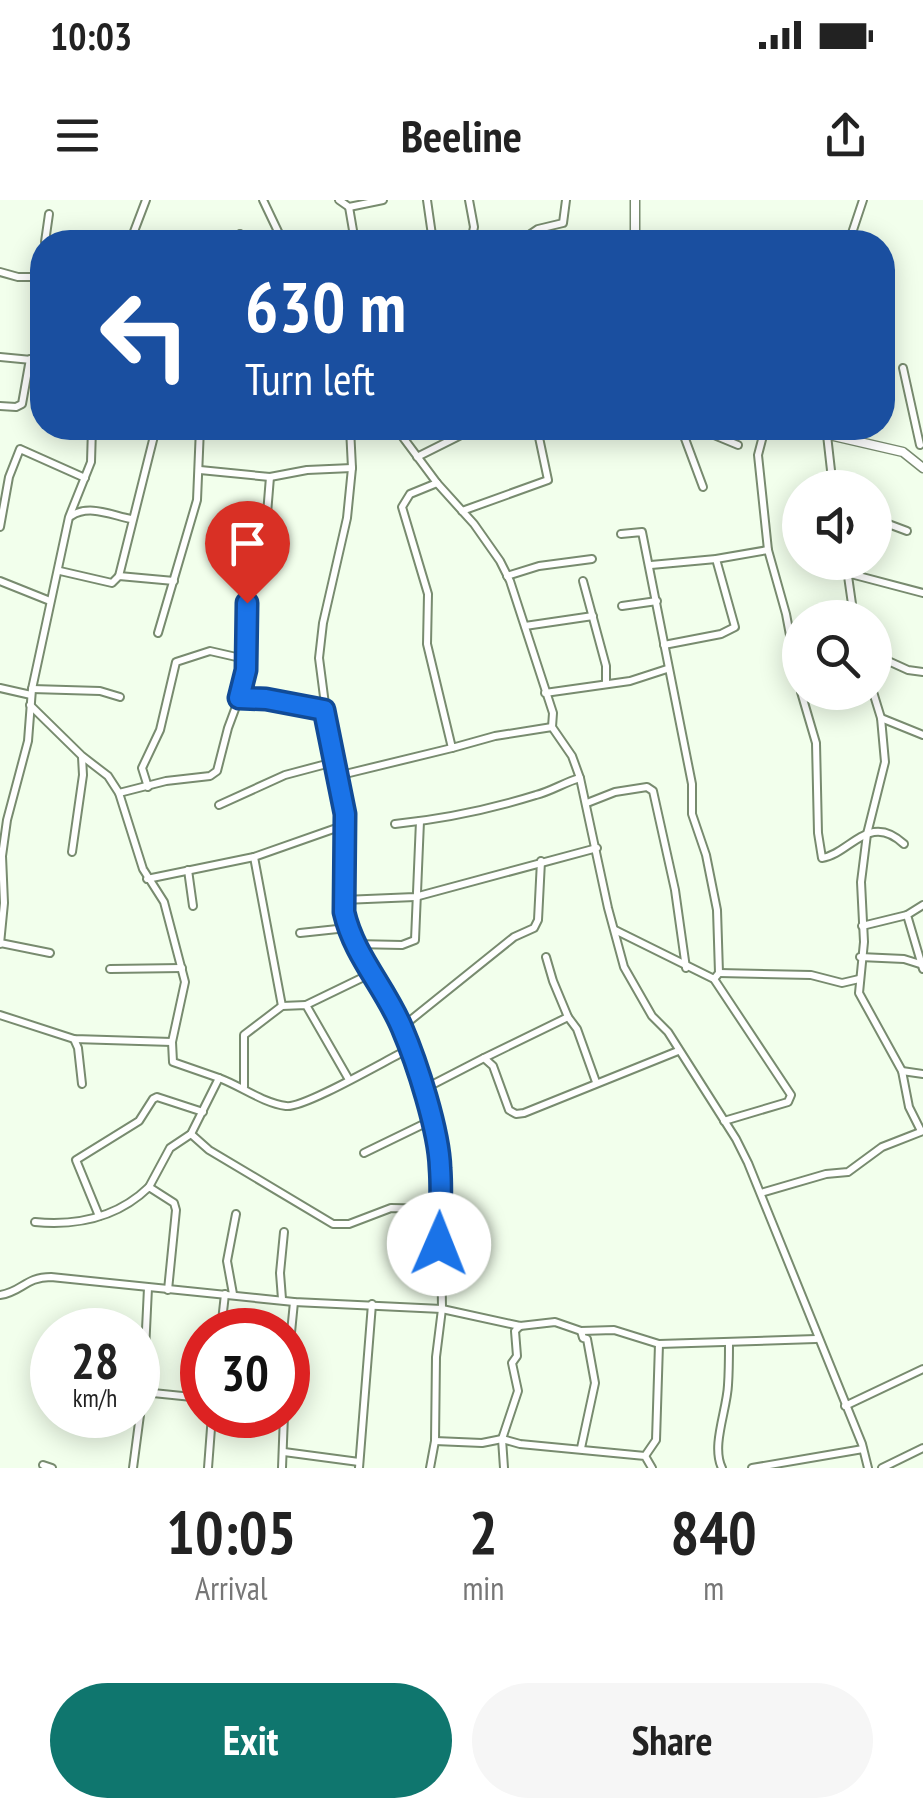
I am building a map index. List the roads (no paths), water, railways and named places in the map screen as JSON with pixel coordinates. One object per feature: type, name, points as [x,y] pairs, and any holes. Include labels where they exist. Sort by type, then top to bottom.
[{"type":"street","points":[[135,230],[146,200]]},
{"type":"street","points":[[263,200],[277,230]]},
{"type":"street","points":[[339,200],[350,207],[383,200]]},
{"type":"street","points":[[427,200],[431,230]]},
{"type":"street","points":[[469,200],[473,230]]},
{"type":"street","points":[[538,230],[563,223],[566,200]]},
{"type":"street","points":[[634,200],[635,230]]},
{"type":"street","points":[[853,230],[863,200]]},
{"type":"street","points":[[350,207],[353,230]]},
{"type":"street","points":[[47,230],[49,214]]},
{"type":"street","points":[[0,272],[30,278]]},
{"type":"street","points":[[0,357],[30,359],[22,404],[0,406]]},
{"type":"street","points":[[902,452],[922,445],[903,368]]},
{"type":"street","points":[[50,953],[0,943],[2,856],[7,820],[28,741],[30,704],[50,601],[69,517],[90,462],[91,440]]},
{"type":"street","points":[[60,570],[112,583],[119,576],[153,440]]},
{"type":"street","points":[[158,633],[197,500],[200,440]]},
{"type":"street","points":[[351,440],[347,518],[319,642],[324,710],[345,825],[343,900],[347,928],[402,1027],[432,1120],[440,1164],[442,1309],[430,1468]]},
{"type":"street","points":[[405,440],[474,524],[507,576],[553,713],[552,727],[572,756],[580,778],[614,930],[630,978],[724,1121],[761,1194],[868,1468]]},
{"type":"street","points":[[418,456],[451,440]]},
{"type":"street","points":[[462,511],[548,480],[540,440]]},
{"type":"street","points":[[686,440],[703,486]]},
{"type":"street","points":[[726,440],[738,445]]},
{"type":"street","points":[[762,440],[758,455],[768,550],[782,600]]},
{"type":"street","points":[[828,440],[831,470]]},
{"type":"street","points":[[849,440],[902,452],[923,468]]},
{"type":"street","points":[[0,527],[16,451],[26,450],[84,478]]},
{"type":"street","points":[[200,470],[270,477],[352,468]]},
{"type":"street","points":[[119,794],[210,776],[217,771],[244,685],[247,603],[267,514],[270,477]]},
{"type":"street","points":[[437,483],[410,494],[402,508],[428,594],[427,644],[452,748]]},
{"type":"street","points":[[69,517],[90,509],[132,518]]},
{"type":"street","points":[[892,525],[907,531]]},
{"type":"street","points":[[621,534],[642,532],[651,566],[666,669],[692,784],[692,814],[706,855],[717,910],[716,976],[791,1096],[788,1102],[724,1121]]},
{"type":"street","points":[[651,566],[768,550]]},
{"type":"street","points":[[507,576],[539,566],[592,559]]},
{"type":"street","points":[[664,645],[721,634],[735,627],[716,560]]},
{"type":"street","points":[[119,576],[174,581]]},
{"type":"street","points":[[0,580],[50,601]]},
{"type":"street","points":[[870,580],[923,593]]},
{"type":"street","points":[[583,581],[606,666],[606,684]]},
{"type":"street","points":[[622,606],[657,600]]},
{"type":"street","points":[[524,626],[592,616]]},
{"type":"street","points":[[148,787],[142,768],[160,730],[176,662],[210,652],[245,659]]},
{"type":"street","points":[[892,663],[923,672]]},
{"type":"street","points":[[546,692],[606,684],[666,669]]},
{"type":"street","points":[[0,688],[32,692],[100,690],[120,697]]},
{"type":"street","points":[[239,698],[324,710]]},
{"type":"street","points":[[30,704],[82,756],[104,772],[119,794],[147,878],[164,902],[185,982],[172,1042],[174,1064],[244,1087],[265,1100],[294,1106],[409,1049]]},
{"type":"street","points":[[806,710],[816,743],[820,852],[826,859],[860,834],[896,836],[904,844]]},
{"type":"street","points":[[761,1194],[826,1174],[848,1172],[882,1148],[922,1131],[909,1106],[902,1070],[859,993],[867,834],[885,762],[879,710]]},
{"type":"street","points":[[881,718],[923,735]]},
{"type":"street","points":[[337,776],[494,736],[552,727]]},
{"type":"street","points":[[72,852],[82,756]]},
{"type":"street","points":[[219,805],[285,775],[334,762]]},
{"type":"street","points":[[395,824],[538,795],[580,778]]},
{"type":"street","points":[[587,803],[615,792],[647,786],[653,790],[675,890],[686,968]]},
{"type":"street","points":[[354,944],[402,945],[414,940],[420,821]]},
{"type":"street","points":[[147,878],[254,858],[345,825]]},
{"type":"street","points":[[343,900],[415,897],[597,848]]},
{"type":"street","points":[[254,858],[282,1006]]},
{"type":"street","points":[[402,1027],[514,936],[534,928],[538,920],[542,861]]},
{"type":"street","points":[[188,870],[193,906]]},
{"type":"street","points":[[862,926],[907,915],[923,906]]},
{"type":"street","points":[[860,958],[922,965],[907,915]]},
{"type":"street","points":[[300,933],[347,928]]},
{"type":"street","points":[[614,930],[686,968],[716,976],[812,975],[842,982],[859,980]]},
{"type":"street","points":[[546,957],[596,1082]]},
{"type":"street","points":[[110,969],[182,968]]},
{"type":"street","points":[[244,1087],[244,1035],[282,1006],[306,1005],[370,974]]},
{"type":"street","points":[[306,1005],[348,1078]]},
{"type":"street","points":[[0,1016],[74,1039],[172,1042]]},
{"type":"street","points":[[422,1090],[568,1017]]},
{"type":"street","points":[[74,1039],[82,1084]]},
{"type":"street","points":[[484,1058],[493,1066],[510,1110],[516,1114],[678,1051]]},
{"type":"street","points":[[902,1070],[923,1074]]},
{"type":"street","points":[[35,1222],[54,1224],[115,1214],[149,1187],[170,1148],[191,1134],[219,1078]]},
{"type":"street","points":[[99,1216],[76,1160],[139,1121],[157,1097],[203,1112]]},
{"type":"street","points":[[364,1153],[432,1120]]},
{"type":"street","points":[[191,1134],[209,1150],[333,1224],[349,1224],[391,1208],[440,1209]]},
{"type":"street","points":[[149,1187],[174,1203],[176,1210],[168,1290]]},
{"type":"street","points":[[226,1308],[236,1214]]},
{"type":"street","points":[[282,1299],[284,1232]]},
{"type":"street","points":[[0,1295],[9,1294],[34,1277],[294,1302],[442,1309],[520,1326],[555,1322],[581,1330],[614,1330],[659,1344],[817,1339]]},
{"type":"street","points":[[147,1308],[148,1288]]},
{"type":"street","points":[[293,1308],[294,1302]]},
{"type":"street","points":[[284,1452],[359,1465],[372,1304]]},
{"type":"street","points":[[504,1468],[502,1438],[518,1391],[512,1363],[519,1348],[515,1331],[520,1326]]},
{"type":"street","points":[[581,1330],[587,1339],[594,1383],[581,1448]]},
{"type":"street","points":[[722,1468],[718,1462],[729,1343]]},
{"type":"street","points":[[645,1456],[656,1440],[659,1344]]},
{"type":"street","points":[[846,1406],[923,1369]]},
{"type":"street","points":[[133,1468],[137,1438]]},
{"type":"street","points":[[208,1468],[210,1438]]},
{"type":"street","points":[[282,1468],[284,1438]]},
{"type":"street","points":[[435,1441],[482,1443],[502,1438],[520,1444],[645,1456]]},
{"type":"street","points":[[882,1468],[923,1448]]},
{"type":"street","points":[[752,1468],[863,1449]]},
{"type":"street","points":[[645,1456],[652,1468]]},
{"type":"street","points":[[43,1466],[52,1468]]}]
